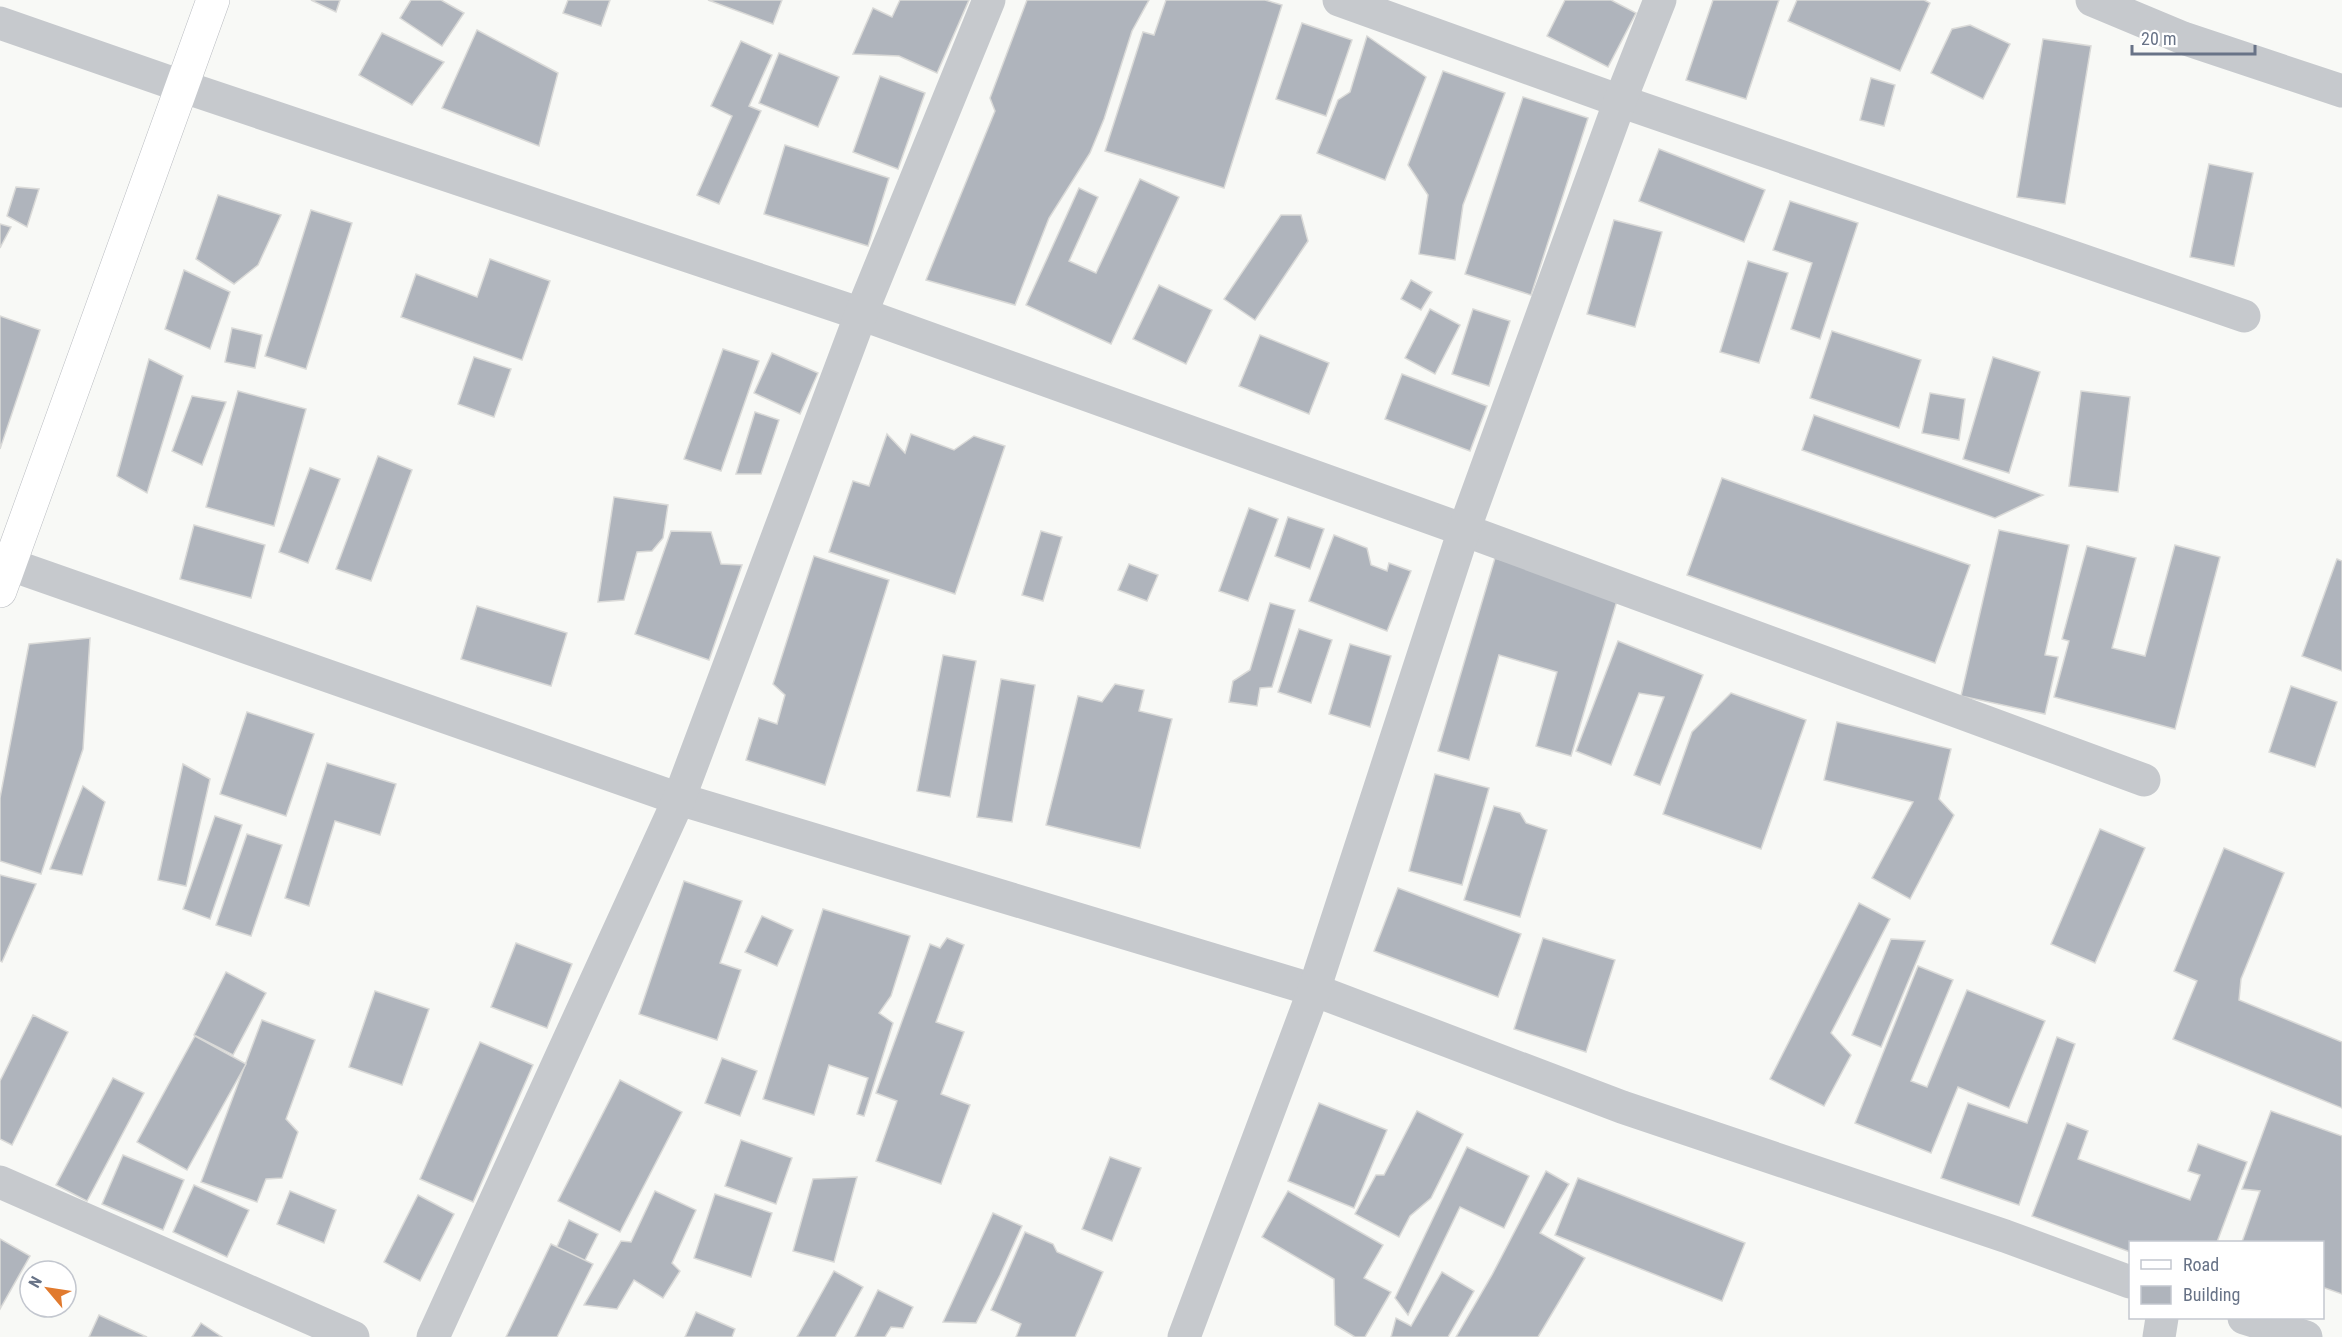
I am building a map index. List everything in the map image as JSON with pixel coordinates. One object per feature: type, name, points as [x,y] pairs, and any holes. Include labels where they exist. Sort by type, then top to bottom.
[{"type":"main road","points":[[3,572],[213,0]]},
{"type":"street","points":[[433,1337],[679,799],[861,314],[989,0]]},
{"type":"street","points":[[1340,0],[1620,101],[2244,316]]},
{"type":"street","points":[[1184,1337],[1314,990],[1464,530],[1620,101],[1660,0]]},
{"type":"street","points":[[2092,0],[2183,38],[2342,91]]},
{"type":"street","points":[[0,22],[181,86],[861,314],[1464,530],[2145,780]]},
{"type":"street","points":[[3,572],[679,799],[1314,990],[1622,1107],[2016,1240],[2129,1282]]},
{"type":"street","points":[[0,1182],[353,1337]]},
{"type":"street","points":[[2159,1337],[2162,1319]]},
{"type":"street","points":[[2250,1319],[2306,1337]]},
{"type":"building","points":[[311,0],[340,0],[336,12]]},
{"type":"building","points":[[411,0],[441,0],[464,13],[442,46],[400,18]]},
{"type":"building","points":[[568,0],[610,0],[601,26],[563,13]]},
{"type":"building","points":[[708,0],[782,0],[773,24]]},
{"type":"building","points":[[900,0],[969,0],[937,73],[899,56],[853,54],[873,8],[892,17]]},
{"type":"building","points":[[1027,0],[1149,0],[1132,31],[1104,119],[1090,153],[1049,218],[1015,305],[926,280],[995,111],[990,98]]},
{"type":"building","points":[[1166,0],[1265,0],[1282,5],[1224,188],[1105,151],[1143,32],[1154,35]]},
{"type":"building","points":[[1565,0],[1611,0],[1636,13],[1608,67],[1547,36]]},
{"type":"building","points":[[1713,0],[1779,0],[1746,99],[1686,80]]},
{"type":"building","points":[[1797,0],[1924,0],[1930,3],[1900,71],[1788,21]]},
{"type":"building","points":[[1302,23],[1352,40],[1326,116],[1276,99]]},
{"type":"building","points":[[1970,25],[2010,44],[1983,99],[1931,73],[1952,29]]},
{"type":"building","points":[[477,30],[558,73],[539,146],[442,108]]},
{"type":"building","points":[[382,33],[444,62],[412,105],[359,75]]},
{"type":"building","points":[[1367,36],[1426,77],[1385,180],[1317,153],[1338,100],[1350,92]]},
{"type":"building","points":[[2043,39],[2091,46],[2065,204],[2017,197]]},
{"type":"building","points":[[741,41],[772,55],[749,106],[761,111],[719,204],[697,195],[732,116],[711,106]]},
{"type":"building","points":[[779,53],[839,77],[818,127],[759,103]]},
{"type":"building","points":[[1443,71],[1505,93],[1463,205],[1455,260],[1419,254],[1428,195],[1408,165]]},
{"type":"building","points":[[880,76],[925,93],[898,169],[853,152]]},
{"type":"building","points":[[1871,78],[1895,85],[1884,126],[1860,120]]},
{"type":"building","points":[[1523,97],[1588,118],[1531,295],[1465,274]]},
{"type":"building","points":[[785,145],[889,178],[868,246],[764,214]]},
{"type":"building","points":[[1659,149],[1765,190],[1744,242],[1639,201]]},
{"type":"building","points":[[2209,164],[2253,173],[2234,266],[2190,257]]},
{"type":"building","points":[[1140,179],[1179,197],[1111,344],[1026,305],[1079,188],[1098,197],[1069,261],[1096,273]]},
{"type":"building","points":[[16,187],[39,189],[27,227],[7,216]]},
{"type":"building","points":[[218,195],[281,215],[258,265],[234,284],[196,259]]},
{"type":"building","points":[[1790,201],[1858,223],[1820,339],[1791,329],[1812,263],[1773,250]]},
{"type":"building","points":[[311,210],[352,223],[306,369],[265,356]]},
{"type":"building","points":[[1281,215],[1301,215],[1308,241],[1255,320],[1224,299]]},
{"type":"building","points":[[1614,220],[1662,232],[1635,327],[1587,314]]},
{"type":"building","points":[[0,224],[11,227],[0,248]]},
{"type":"building","points":[[490,259],[550,281],[522,360],[401,317],[416,274],[477,297]]},
{"type":"building","points":[[1748,261],[1788,273],[1759,363],[1720,352]]},
{"type":"building","points":[[184,270],[230,292],[210,349],[165,329]]},
{"type":"building","points":[[1411,280],[1432,292],[1421,310],[1401,299]]},
{"type":"building","points":[[1159,285],[1212,310],[1186,364],[1133,339]]},
{"type":"building","points":[[1430,309],[1460,325],[1435,374],[1405,358]]},
{"type":"building","points":[[1473,309],[1510,321],[1489,386],[1452,374]]},
{"type":"building","points":[[0,316],[40,330],[0,449]]},
{"type":"building","points":[[232,328],[262,335],[255,368],[225,362]]},
{"type":"building","points":[[1832,331],[1921,360],[1899,428],[1810,398]]},
{"type":"building","points":[[1260,335],[1329,363],[1309,414],[1239,386]]},
{"type":"building","points":[[723,349],[759,361],[721,471],[684,459]]},
{"type":"building","points":[[772,353],[818,373],[800,414],[754,393]]},
{"type":"building","points":[[474,357],[511,369],[494,417],[458,404]]},
{"type":"building","points":[[1993,357],[2040,372],[2009,473],[1963,459]]},
{"type":"building","points":[[149,359],[183,376],[147,493],[117,476]]},
{"type":"building","points":[[1402,374],[1487,406],[1470,451],[1385,419]]},
{"type":"building","points":[[238,391],[306,409],[274,526],[206,507]]},
{"type":"building","points":[[2081,391],[2130,397],[2118,492],[2069,486]]},
{"type":"building","points":[[1930,393],[1965,399],[1959,440],[1922,433]]},
{"type":"building","points":[[192,396],[226,402],[202,465],[172,451]]},
{"type":"building","points":[[755,412],[779,420],[761,474],[736,474]]},
{"type":"building","points":[[1814,415],[2043,495],[1995,518],[1802,450]]},
{"type":"building","points":[[887,434],[905,453],[911,434],[954,450],[974,436],[1005,446],[955,594],[829,552],[853,481],[869,486]]},
{"type":"building","points":[[378,456],[412,470],[371,581],[336,569]]},
{"type":"building","points":[[310,468],[340,479],[308,563],[279,552]]},
{"type":"building","points":[[1722,478],[1970,565],[1935,663],[1687,575]]},
{"type":"building","points":[[614,497],[668,505],[663,538],[652,551],[637,552],[624,600],[598,602]]},
{"type":"building","points":[[1249,508],[1278,519],[1248,601],[1219,591]]},
{"type":"building","points":[[1288,517],[1324,529],[1310,569],[1275,556]]},
{"type":"building","points":[[194,525],[265,545],[251,598],[180,579]]},
{"type":"building","points":[[1999,530],[2069,545],[2045,655],[2058,657],[2045,714],[1961,696]]},
{"type":"building","points":[[671,531],[711,532],[721,564],[742,565],[709,660],[635,634]]},
{"type":"building","points":[[1041,531],[1062,537],[1043,601],[1022,595]]},
{"type":"building","points":[[1334,535],[1367,548],[1371,565],[1387,571],[1389,563],[1411,571],[1387,631],[1309,601]]},
{"type":"building","points":[[2175,545],[2220,557],[2175,729],[2054,697],[2069,641],[2062,639],[2087,546],[2136,558],[2112,648],[2145,656]]},
{"type":"building","points":[[814,556],[889,580],[825,785],[746,760],[759,718],[777,724],[785,695],[773,684]]},
{"type":"building","points":[[1495,558],[1619,594],[1571,756],[1536,746],[1557,672],[1499,655],[1469,760],[1438,751]]},
{"type":"building","points":[[2337,559],[2342,561],[2342,671],[2302,656]]},
{"type":"building","points":[[1129,564],[1158,575],[1147,601],[1118,590]]},
{"type":"building","points":[[1270,603],[1295,610],[1272,687],[1260,688],[1257,706],[1229,702],[1233,681],[1250,670]]},
{"type":"building","points":[[477,606],[567,633],[551,686],[461,659]]},
{"type":"building","points":[[1299,629],[1332,640],[1311,703],[1278,692]]},
{"type":"building","points":[[90,638],[83,749],[41,874],[0,861],[0,798],[29,644]]},
{"type":"building","points":[[1618,641],[1703,675],[1660,785],[1634,775],[1664,697],[1639,693],[1611,765],[1576,751]]},
{"type":"building","points":[[1350,644],[1391,656],[1370,727],[1329,714]]},
{"type":"building","points":[[943,655],[976,661],[950,797],[917,791]]},
{"type":"building","points":[[1001,679],[1035,685],[1012,822],[977,817]]},
{"type":"building","points":[[1115,684],[1144,690],[1139,711],[1172,719],[1140,848],[1046,825],[1078,696],[1102,702]]},
{"type":"building","points":[[2291,686],[2337,702],[2315,767],[2269,752]]},
{"type":"building","points":[[1731,693],[1806,720],[1761,849],[1663,814],[1692,732]]},
{"type":"building","points":[[247,712],[314,734],[286,816],[220,794]]},
{"type":"building","points":[[1837,722],[1951,749],[1939,799],[1954,815],[1910,899],[1872,878],[1913,802],[1824,780]]},
{"type":"building","points":[[327,763],[396,784],[380,835],[335,821],[309,906],[285,898]]},
{"type":"building","points":[[183,764],[210,779],[186,886],[158,880]]},
{"type":"building","points":[[1435,774],[1489,788],[1462,885],[1409,871]]},
{"type":"building","points":[[83,786],[105,802],[82,875],[50,869]]},
{"type":"building","points":[[1494,806],[1520,813],[1526,823],[1547,830],[1520,917],[1464,900]]},
{"type":"building","points":[[215,816],[242,825],[210,919],[183,909]]},
{"type":"building","points":[[2100,829],[2145,848],[2095,963],[2051,944]]},
{"type":"building","points":[[247,834],[282,845],[251,936],[216,925]]},
{"type":"building","points":[[2224,848],[2284,873],[2241,979],[2239,1000],[2342,1042],[2342,1108],[2173,1039],[2197,981],[2174,971]]},
{"type":"building","points":[[0,875],[36,884],[2,962],[0,961]]},
{"type":"building","points":[[684,881],[742,901],[720,963],[741,970],[717,1040],[639,1014]]},
{"type":"building","points":[[1398,888],[1521,934],[1498,997],[1374,951]]},
{"type":"building","points":[[1859,903],[1890,919],[1831,1033],[1851,1055],[1824,1106],[1770,1079]]},
{"type":"building","points":[[823,909],[910,936],[891,996],[879,1013],[893,1023],[864,1116],[857,1114],[868,1078],[829,1065],[814,1115],[763,1099]]},
{"type":"building","points":[[762,916],[793,930],[777,966],[745,952]]},
{"type":"building","points":[[947,938],[964,945],[936,1022],[964,1032],[941,1094],[970,1105],[941,1184],[876,1161],[897,1101],[876,1093],[930,944],[940,948]]},
{"type":"building","points":[[1543,938],[1615,960],[1586,1052],[1514,1029]]},
{"type":"building","points":[[1891,939],[1925,941],[1881,1047],[1852,1035]]},
{"type":"building","points":[[516,943],[572,964],[547,1028],[491,1007]]},
{"type":"building","points":[[1918,966],[1953,980],[1911,1081],[1927,1087],[1967,990],[2045,1021],[2009,1108],[1958,1087],[1931,1153],[1855,1123]]},
{"type":"building","points":[[226,972],[266,993],[233,1055],[194,1035]]},
{"type":"building","points":[[375,991],[429,1009],[402,1085],[349,1067]]},
{"type":"building","points":[[33,1015],[68,1032],[12,1145],[0,1139],[0,1081]]},
{"type":"building","points":[[262,1020],[315,1040],[286,1119],[298,1132],[282,1178],[266,1179],[257,1202],[201,1182]]},
{"type":"building","points":[[195,1036],[246,1064],[187,1170],[137,1142]]},
{"type":"building","points":[[2057,1037],[2075,1044],[2019,1205],[1941,1178],[1968,1103],[2027,1123]]},
{"type":"building","points":[[480,1042],[533,1065],[473,1202],[420,1179]]},
{"type":"building","points":[[722,1058],[757,1071],[740,1116],[705,1103]]},
{"type":"building","points":[[113,1078],[144,1093],[87,1201],[56,1185]]},
{"type":"building","points":[[620,1080],[682,1112],[620,1232],[558,1201]]},
{"type":"building","points":[[1319,1103],[1387,1130],[1354,1208],[1288,1181]]},
{"type":"building","points":[[1417,1111],[1463,1134],[1431,1198],[1410,1216],[1399,1237],[1355,1214],[1376,1175],[1384,1175]]},
{"type":"building","points":[[2271,1111],[2342,1136],[2342,1294],[2324,1288],[2324,1241],[2242,1241],[2260,1191],[2242,1189]]},
{"type":"building","points":[[2067,1123],[2088,1131],[2078,1159],[2190,1200],[2200,1175],[2188,1171],[2198,1144],[2247,1162],[2217,1241],[2129,1241],[2129,1252],[2032,1216]]},
{"type":"building","points":[[741,1140],[792,1158],[776,1204],[725,1186]]},
{"type":"building","points":[[1467,1147],[1529,1176],[1504,1228],[1460,1207],[1408,1315],[1395,1298]]},
{"type":"building","points":[[123,1155],[184,1180],[163,1230],[102,1204]]},
{"type":"building","points":[[1110,1157],[1141,1168],[1112,1241],[1082,1229]]},
{"type":"building","points":[[1546,1171],[1569,1184],[1540,1233],[1585,1258],[1538,1337],[1456,1337],[1492,1275]]},
{"type":"building","points":[[857,1177],[834,1262],[793,1251],[813,1179]]},
{"type":"building","points":[[1578,1178],[1745,1243],[1722,1301],[1555,1235]]},
{"type":"building","points":[[194,1185],[249,1210],[227,1257],[173,1232]]},
{"type":"building","points":[[290,1191],[336,1210],[324,1243],[277,1224]]},
{"type":"building","points":[[655,1191],[696,1210],[672,1263],[680,1271],[663,1298],[634,1280],[617,1309],[584,1305],[621,1241],[631,1242]]},
{"type":"building","points":[[1288,1191],[1383,1245],[1364,1278],[1391,1292],[1365,1337],[1355,1337],[1335,1325],[1334,1279],[1262,1237]]},
{"type":"building","points":[[715,1194],[772,1213],[751,1277],[694,1258]]},
{"type":"building","points":[[418,1195],[454,1214],[420,1281],[384,1262]]},
{"type":"building","points":[[993,1213],[1022,1226],[1000,1275],[976,1323],[943,1322]]},
{"type":"building","points":[[569,1220],[598,1234],[583,1264],[555,1251]]},
{"type":"building","points":[[1025,1232],[1053,1244],[1057,1252],[1103,1272],[1075,1337],[1016,1337],[1021,1324],[991,1310]]},
{"type":"building","points":[[0,1239],[30,1256],[28,1259],[18,1259],[18,1277],[0,1309]]},
{"type":"building","points":[[551,1244],[593,1264],[557,1337],[506,1337]]},
{"type":"building","points":[[834,1271],[863,1287],[835,1337],[797,1337]]},
{"type":"building","points":[[1442,1272],[1474,1291],[1448,1337],[1391,1337],[1396,1318],[1411,1326]]},
{"type":"building","points":[[878,1290],[913,1307],[903,1328],[891,1327],[885,1337],[855,1337]]},
{"type":"building","points":[[696,1312],[735,1329],[732,1337],[685,1337]]},
{"type":"building","points":[[99,1315],[147,1337],[89,1337]]},
{"type":"building","points":[[201,1323],[222,1337],[192,1337]]}]
